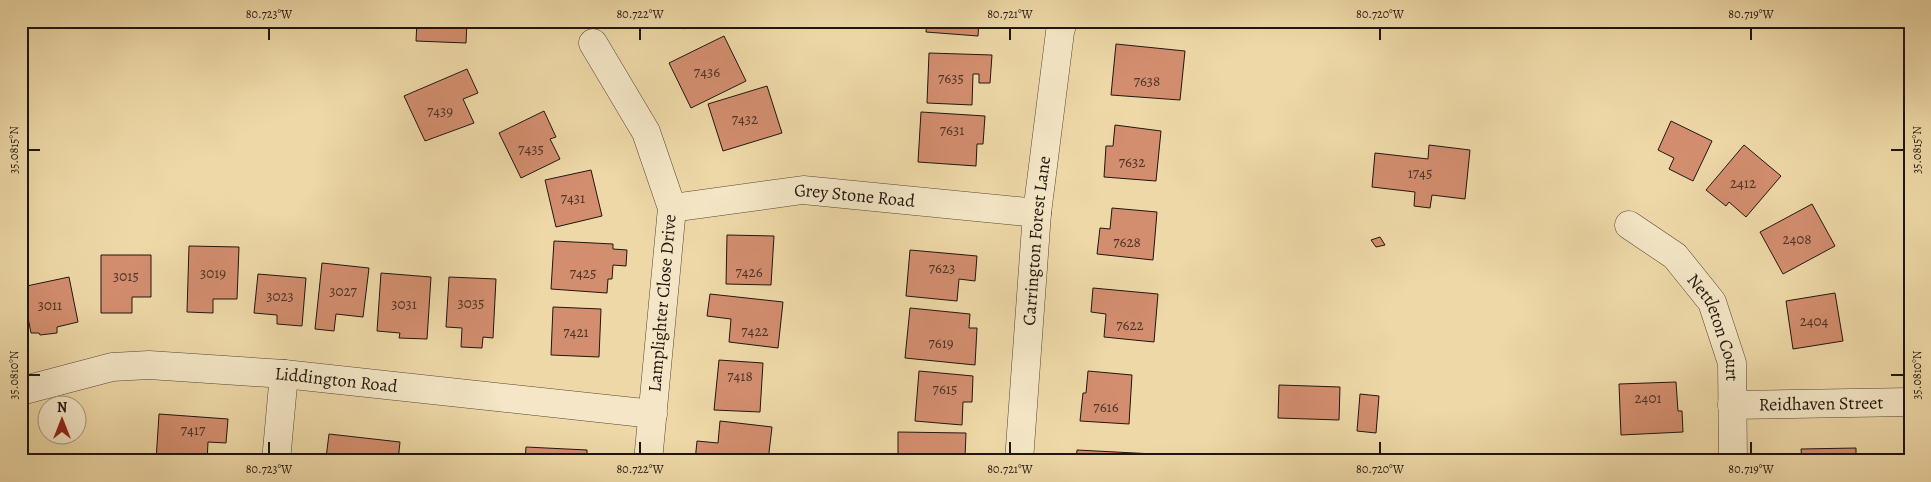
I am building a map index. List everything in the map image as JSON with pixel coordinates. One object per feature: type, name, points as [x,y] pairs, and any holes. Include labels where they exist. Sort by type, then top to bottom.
[{"type":"street","name":"Carrington Forest Lane","points":[[1019,461],[1038,213],[1060,32],[1063,21]]},
{"type":"street","name":"Lamplighter Close Drive","points":[[593,43],[646,132],[672,208],[648,461]]},
{"type":"street","name":"Grey Stone Road","points":[[672,208],[803,190],[1038,213]]},
{"type":"street","name":"Nettleton Court","points":[[1629,225],[1675,256],[1712,302],[1732,363],[1733,461]]},
{"type":"street","name":"Liddington Road","points":[[21,391],[112,367],[149,366],[284,374],[653,414]]},
{"type":"street","points":[[276,461],[284,374]]},
{"type":"street","name":"Reidhaven Street","points":[[1732,405],[1910,402]]},
{"type":"building","points":[[417,21],[467,21],[466,43],[416,41]]},
{"type":"building","points":[[679,21],[697,21],[684,29]]},
{"type":"building","points":[[927,21],[979,21],[978,36],[926,32]]},
{"type":"building","points":[[724,36],[746,81],[691,108],[669,63]]},
{"type":"building","points":[[1116,44],[1185,51],[1180,100],[1111,95]]},
{"type":"building","points":[[929,53],[992,55],[990,83],[979,83],[979,74],[973,74],[972,105],[927,103]]},
{"type":"building","points":[[467,69],[478,93],[463,99],[474,123],[425,141],[404,96]]},
{"type":"building","points":[[767,86],[782,133],[723,151],[708,104]]},
{"type":"building","points":[[544,111],[556,137],[550,139],[560,159],[521,178],[499,133]]},
{"type":"building","points":[[921,112],[985,116],[983,144],[977,144],[976,166],[918,162]]},
{"type":"building","points":[[1671,121],[1712,141],[1693,181],[1669,169],[1674,158],[1658,150]]},
{"type":"building","points":[[1115,125],[1161,131],[1156,181],[1104,177],[1106,146],[1113,146]]},
{"type":"building","points":[[1429,145],[1470,150],[1465,199],[1432,195],[1430,208],[1414,206],[1415,192],[1372,187],[1375,153],[1428,159]]},
{"type":"building","points":[[1744,145],[1781,176],[1746,217],[1729,202],[1726,206],[1706,190]]},
{"type":"building","points":[[591,170],[602,216],[556,227],[545,180]]},
{"type":"building","points":[[1812,204],[1835,246],[1783,274],[1760,232]]},
{"type":"building","points":[[1112,208],[1157,212],[1153,260],[1097,254],[1100,228],[1110,229]]},
{"type":"building","points":[[727,235],[774,236],[771,285],[726,284]]},
{"type":"building","points":[[1380,237],[1385,245],[1376,247],[1371,240]]},
{"type":"building","points":[[554,241],[613,244],[613,249],[627,250],[626,266],[613,265],[612,279],[608,279],[607,293],[551,289]]},
{"type":"building","points":[[189,246],[239,247],[237,299],[213,299],[213,313],[187,312]]},
{"type":"building","points":[[910,250],[977,256],[975,281],[959,279],[957,301],[906,296]]},
{"type":"building","points":[[101,255],[151,255],[151,297],[132,297],[132,313],[101,313]]},
{"type":"building","points":[[322,263],[369,268],[363,317],[336,314],[334,331],[315,329]]},
{"type":"building","points":[[381,273],[431,277],[427,339],[399,338],[400,333],[377,331]]},
{"type":"building","points":[[258,274],[306,278],[302,326],[277,324],[277,315],[254,313]]},
{"type":"building","points":[[69,277],[78,322],[57,327],[57,333],[40,335],[39,333],[31,333],[22,287]]},
{"type":"building","points":[[449,277],[496,279],[493,338],[483,337],[482,348],[461,347],[462,328],[446,327]]},
{"type":"building","points":[[1093,288],[1158,294],[1154,342],[1104,337],[1106,314],[1091,312]]},
{"type":"building","points":[[1835,293],[1843,341],[1793,349],[1786,301]]},
{"type":"building","points":[[710,294],[783,302],[778,348],[729,342],[731,319],[707,316]]},
{"type":"building","points":[[553,307],[601,309],[599,357],[551,355]]},
{"type":"building","points":[[910,308],[970,314],[969,328],[977,328],[975,365],[905,358]]},
{"type":"building","points":[[719,360],[763,363],[760,412],[714,410]]},
{"type":"building","points":[[919,371],[973,376],[972,402],[963,402],[962,425],[915,421]]},
{"type":"building","points":[[1088,371],[1132,375],[1129,424],[1080,421],[1083,393],[1086,393]]},
{"type":"building","points":[[1676,382],[1678,411],[1682,411],[1683,432],[1621,435],[1619,384]]},
{"type":"building","points":[[1279,385],[1340,387],[1339,420],[1278,418]]},
{"type":"building","points":[[1360,394],[1379,396],[1376,433],[1357,431]]},
{"type":"building","points":[[159,414],[228,419],[226,443],[208,442],[207,461],[156,461]]},
{"type":"building","points":[[720,421],[772,427],[768,461],[695,461],[697,441],[718,443]]},
{"type":"building","points":[[898,432],[966,433],[965,457],[947,457],[947,461],[898,461]]},
{"type":"building","points":[[329,434],[400,442],[398,461],[348,461],[326,458]]},
{"type":"building","points":[[526,447],[587,450],[587,461],[525,461]]},
{"type":"building","points":[[1856,448],[1856,461],[1802,461],[1801,449]]},
{"type":"building","points":[[1077,450],[1154,454],[1154,461],[1076,461]]}]
